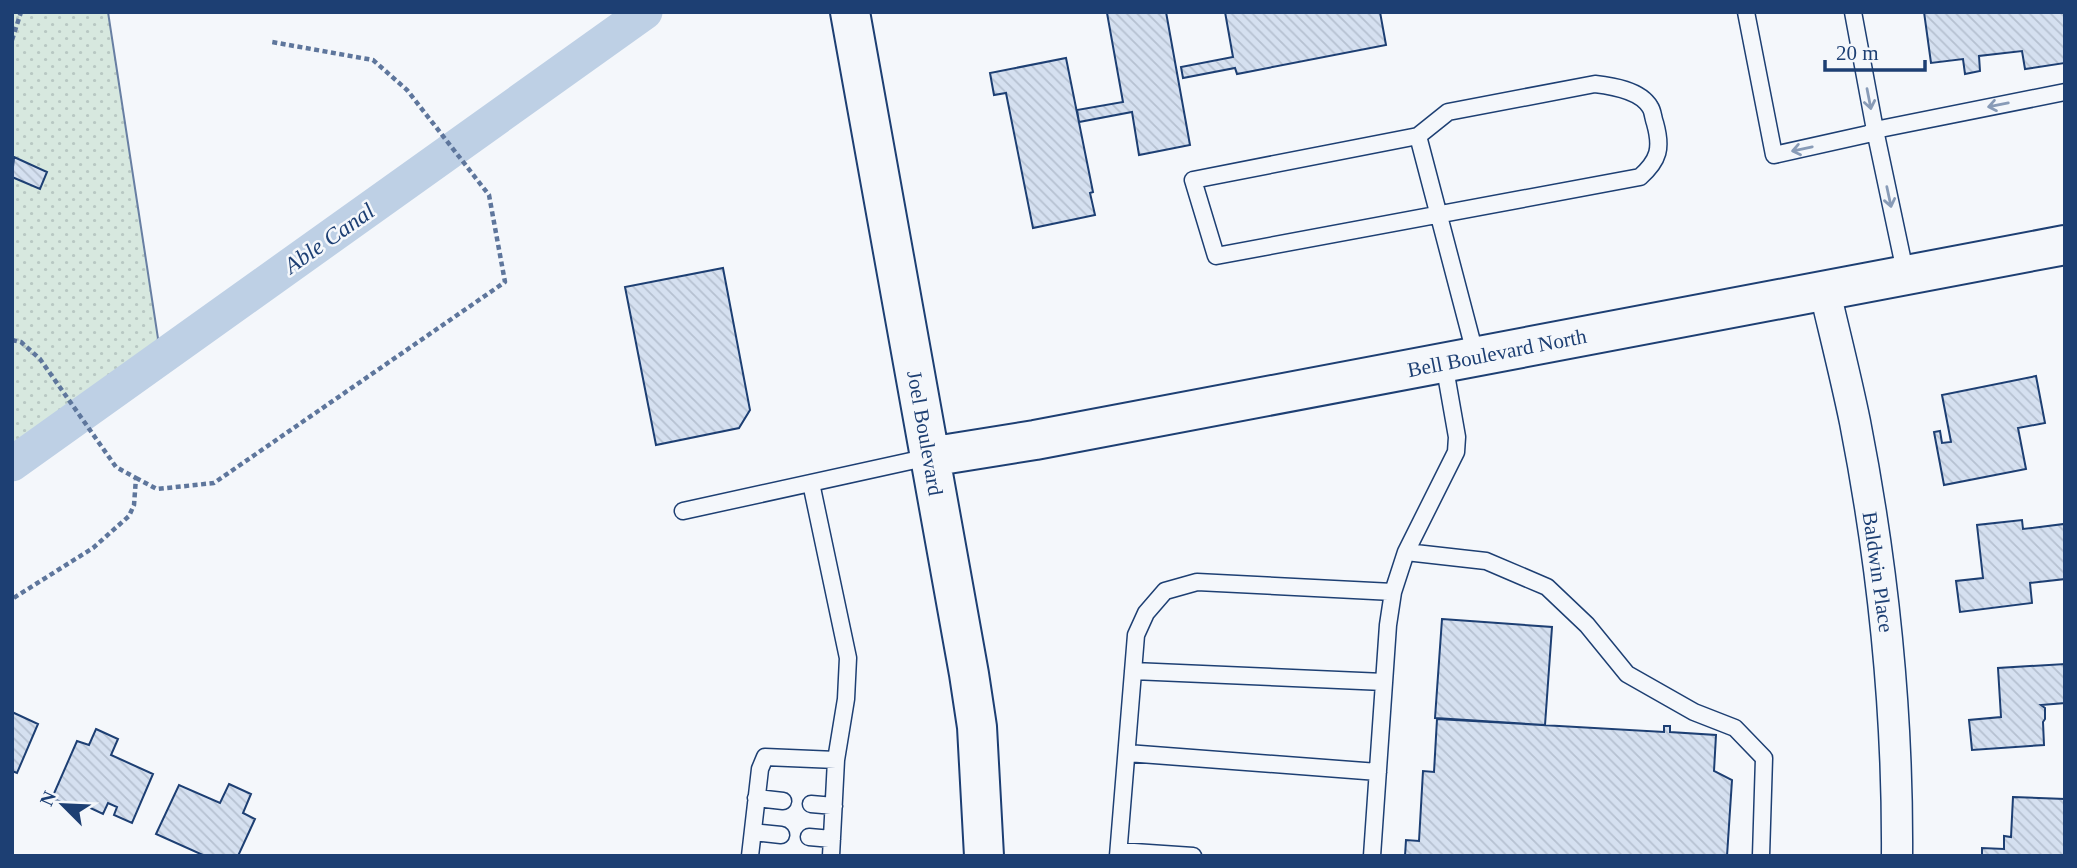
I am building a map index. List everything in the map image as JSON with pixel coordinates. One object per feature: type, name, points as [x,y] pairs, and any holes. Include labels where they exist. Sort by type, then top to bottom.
[{"type":"street","name":"Joel Boulevard","points":[[849,12],[975,714],[984,856]]},
{"type":"street","name":"Bell Boulevard North","points":[[929,457],[1035,440],[2065,245]]},
{"type":"street","name":"Baldwin Place","points":[[1825,292],[1855,422],[1877,550],[1891,670],[1897,786],[1897,856]]},
{"type":"lane","points":[[1746,12],[1774,155],[1868,134],[1875,130],[2065,92]]},
{"type":"lane","points":[[1853,12],[1906,276]]},
{"type":"lane","points":[[1595,84],[1616,86],[1639,97],[1650,106],[1659,140],[1654,164],[1640,177],[1216,256],[1194,180],[1418,136],[1448,112],[1595,84]]},
{"type":"lane","points":[[1372,856],[1392,592],[1406,552],[1456,452],[1457,437],[1460,360],[1439,215],[1418,136]]},
{"type":"lane","points":[[684,511],[929,457]]},
{"type":"lane","points":[[809,837],[831,848],[836,760],[846,699],[848,658],[811,483]]},
{"type":"lane","points":[[1406,552],[1486,561],[1546,587],[1587,625],[1627,674],[1694,712],[1735,728],[1764,758],[1761,856]]},
{"type":"lane","points":[[1194,856],[1118,853],[1136,635],[1146,613],[1165,591],[1197,582],[1392,592]]},
{"type":"lane","points":[[1133,671],[1384,682]]},
{"type":"lane","points":[[1127,753],[1378,772]]},
{"type":"lane","points":[[750,856],[760,769],[765,757],[836,760]]},
{"type":"lane","points":[[757,797],[783,801]]},
{"type":"lane","points":[[811,804],[834,806]]},
{"type":"lane","points":[[753,832],[781,835]]},
{"type":"path","points":[[12,40],[21,12]]},
{"type":"path","points":[[12,340],[21,342],[40,359],[116,467],[157,489],[214,483],[505,282],[489,195],[407,90],[373,60],[272,42]]},
{"type":"path","points":[[12,599],[93,548],[129,516],[134,505],[136,478]]},
{"type":"shaded area","points":[[12,12],[108,12],[161,358],[12,464]]},
{"type":"building","points":[[1166,12],[1190,145],[1139,155],[1132,112],[1079,122],[1077,110],[1123,102],[1107,13]]},
{"type":"building","points":[[1225,12],[1380,12],[1386,45],[1237,74],[1235,68],[1183,78],[1181,67],[1233,57]]},
{"type":"building","points":[[1924,12],[2065,12],[2065,63],[2025,69],[2022,51],[1979,56],[1980,71],[1965,74],[1963,59],[1931,63]]},
{"type":"building","points":[[1066,58],[1093,192],[1090,193],[1095,215],[1033,228],[1006,93],[994,95],[990,73]]},
{"type":"building","points":[[14,157],[47,172],[40,189],[12,177]]},
{"type":"building","points":[[723,268],[750,410],[739,428],[656,445],[625,287]]},
{"type":"building","points":[[2036,376],[2045,423],[2018,428],[2026,469],[1944,485],[1934,432],[1940,431],[1942,443],[1951,442],[1942,395]]},
{"type":"building","points":[[2022,520],[2023,529],[2064,524],[2065,579],[2030,583],[2032,603],[1960,612],[1956,581],[1983,578],[1977,525]]},
{"type":"building","points":[[1442,619],[1552,627],[1545,725],[1435,718]]},
{"type":"building","points":[[2065,664],[2065,703],[2041,705],[2045,708],[2044,745],[1972,750],[1969,720],[2001,717],[1998,668]]},
{"type":"building","points":[[12,712],[38,724],[17,773],[12,771]]},
{"type":"building","points":[[1437,719],[1664,732],[1664,726],[1670,726],[1670,732],[1716,735],[1714,771],[1732,780],[1727,856],[1405,856],[1406,840],[1419,841],[1423,771],[1434,772]]},
{"type":"building","points":[[96,729],[118,739],[111,755],[153,774],[132,823],[114,815],[117,807],[108,803],[103,814],[82,804],[80,811],[52,798],[77,741],[89,745]]},
{"type":"building","points":[[229,784],[251,794],[243,813],[255,819],[238,856],[205,856],[156,834],[179,785],[220,803]]},
{"type":"building","points":[[2013,797],[2065,799],[2065,856],[1982,856],[1982,848],[2004,849],[2004,836],[2011,837]]},
{"type":"waterway","name":"Able Canal","points":[[12,464],[645,12]]}]
